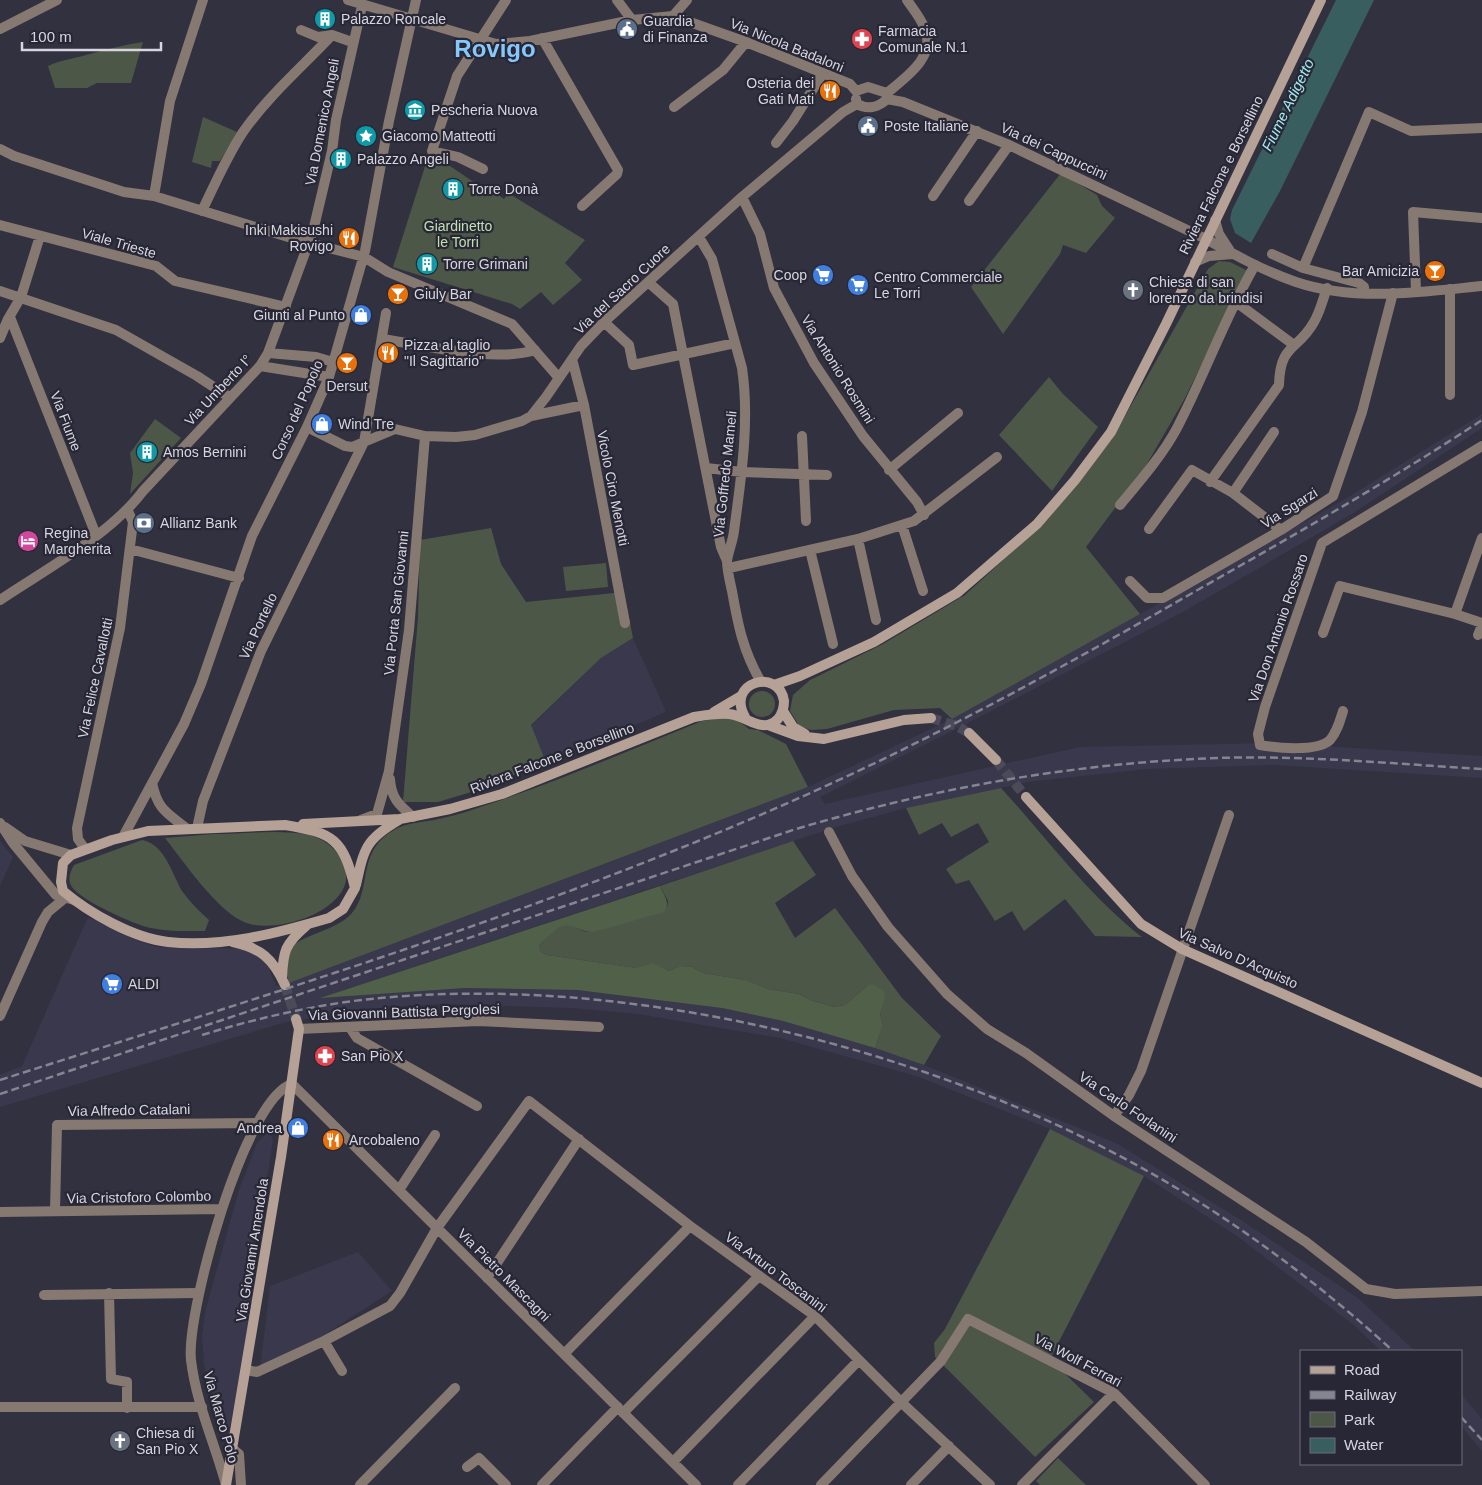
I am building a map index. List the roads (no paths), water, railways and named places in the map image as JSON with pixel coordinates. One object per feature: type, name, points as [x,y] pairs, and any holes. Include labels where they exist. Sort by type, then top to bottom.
[{"type":"main road","name":"Riviera Falcone e Borsellino","points":[[774,685],[800,676],[874,642],[957,593],[1037,524],[1075,480],[1111,432],[1321,0]]},
{"type":"main road","points":[[783,698],[800,676]]},
{"type":"main road","points":[[710,714],[741,696],[750,685],[761,682],[774,685],[783,698],[783,711],[777,720],[768,725]]},
{"type":"main road","points":[[741,696],[740,703],[745,717]]},
{"type":"main road","points":[[783,711],[794,727],[812,738]]},
{"type":"main road","name":"Riviera Falcone e Borsellino","points":[[284,825],[400,819],[502,794],[694,717],[710,714]]},
{"type":"main road","points":[[710,714],[730,714],[745,717],[755,725],[768,725],[798,736],[824,739],[904,720],[931,718]]},
{"type":"main road","points":[[969,733],[996,760]]},
{"type":"main road","name":"Via Salvo D'Acquisto","points":[[1026,797],[1135,918],[1151,932],[1182,949],[1482,1083]]},
{"type":"main road","points":[[229,942],[330,918],[343,908],[355,888],[366,846],[377,833],[400,819]]},
{"type":"main road","points":[[309,924],[289,940],[282,955],[283,982],[261,952],[249,946],[229,942],[168,942],[146,937],[98,916],[69,899],[63,890],[61,882],[63,863],[71,855],[85,849],[148,831],[284,825],[316,830],[330,838],[343,850],[355,888]]},
{"type":"main road","name":"Via Giovanni Amendola","points":[[226,1485],[292,1084],[299,1029],[296,1018]]},
{"type":"street","points":[[0,29],[57,0]]},
{"type":"street","points":[[154,196],[170,101],[203,0]]},
{"type":"street","name":"Via Nicola Badaloni","points":[[348,0],[362,6],[411,18],[496,44],[530,41],[632,20],[673,16],[746,42],[850,84],[856,91]]},
{"type":"street","name":"Corso del Popolo","points":[[123,837],[184,724],[201,684],[252,536],[307,427],[329,377],[364,257],[416,0]]},
{"type":"street","points":[[483,169],[458,157],[432,151],[458,76],[506,0]]},
{"type":"street","points":[[616,0],[632,20]]},
{"type":"street","points":[[673,16],[687,0]]},
{"type":"street","points":[[856,91],[857,104],[864,108],[881,105],[887,96],[921,62],[926,52],[928,39],[924,27],[907,0]]},
{"type":"street","name":"Via Domenico Angeli","points":[[309,242],[332,152],[336,120],[352,42],[362,6]]},
{"type":"street","points":[[301,30],[318,37],[332,34],[352,42]]},
{"type":"street","points":[[202,211],[226,161],[244,131],[262,108],[332,34]]},
{"type":"street","points":[[542,38],[618,170],[617,174],[582,206]]},
{"type":"street","points":[[674,107],[724,70],[746,42]]},
{"type":"street","points":[[776,143],[793,122],[823,74]]},
{"type":"street","name":"Via dei Cappuccini","points":[[856,91],[868,86],[887,96],[1009,145],[1206,239],[1255,265],[1298,282],[1364,293],[1393,293],[1482,286]]},
{"type":"street","name":"Via del Sacro Cuore","points":[[307,427],[345,446],[352,447],[395,429],[425,436],[456,438],[504,428],[530,416],[572,359],[604,322],[742,198],[843,112],[857,104]]},
{"type":"street","points":[[1303,268],[1369,112],[1411,131],[1482,128]]},
{"type":"street","points":[[933,196],[976,131]]},
{"type":"street","points":[[969,201],[1009,145]]},
{"type":"street","points":[[0,148],[14,156],[124,192],[154,196],[364,257],[388,272],[512,324],[559,378]]},
{"type":"street","name":"Via Antonio Rosmini","points":[[742,198],[760,234],[774,288],[814,363],[863,436],[917,502],[924,514]]},
{"type":"street","points":[[1416,291],[1413,212],[1482,218]]},
{"type":"street","points":[[1195,262],[1209,256],[1232,254],[1219,234],[1215,220]]},
{"type":"street","name":"Viale Trieste","points":[[0,225],[156,266],[175,281],[286,307]]},
{"type":"street","points":[[0,338],[6,319],[20,297],[40,236]]},
{"type":"street","name":"Via Goffredo Mameli","points":[[699,237],[712,258],[742,368],[746,404],[742,472],[728,565],[740,632],[748,659],[750,685]]},
{"type":"street","name":"Via Umberto I°","points":[[0,600],[128,511],[143,491],[260,366],[268,353],[309,242]]},
{"type":"street","points":[[1272,254],[1303,268],[1360,283],[1364,287],[1364,293]]},
{"type":"street","points":[[1120,505],[1156,460],[1177,428],[1255,265]]},
{"type":"street","points":[[648,282],[672,304],[721,547],[728,565],[858,539],[902,525],[924,514],[997,457]]},
{"type":"street","points":[[1210,482],[1279,385],[1279,368],[1282,358],[1314,322],[1326,288]]},
{"type":"street","points":[[1450,289],[1450,395]]},
{"type":"street","points":[[0,291],[116,330],[197,376],[229,397]]},
{"type":"street","name":"Via Sgarzi","points":[[1130,581],[1147,598],[1163,598],[1281,530],[1333,496],[1362,412],[1393,293]]},
{"type":"street","points":[[1236,302],[1294,345]]},
{"type":"street","name":"Via Portello","points":[[197,828],[203,801],[260,651],[364,442],[386,313]]},
{"type":"street","name":"Via Fiume","points":[[6,319],[96,535]]},
{"type":"street","points":[[604,322],[629,346],[633,365],[735,343]]},
{"type":"street","points":[[382,339],[499,356],[521,355],[536,350]]},
{"type":"street","points":[[268,353],[316,357],[333,362]]},
{"type":"street","name":"Vicolo Ciro Menotti","points":[[572,359],[584,405],[624,623]]},
{"type":"street","points":[[260,366],[329,377]]},
{"type":"street","points":[[530,416],[584,405]]},
{"type":"street","points":[[889,470],[958,413]]},
{"type":"street","points":[[1233,493],[1274,432]]},
{"type":"street","name":"Via Porta San Giovanni","points":[[389,771],[409,630],[425,436]]},
{"type":"street","points":[[802,436],[806,521]]},
{"type":"street","name":"Via Don Antonio Rossaro","points":[[1343,711],[1335,734],[1328,742],[1316,747],[1271,747],[1260,744],[1258,734],[1265,707],[1322,543],[1482,446]]},
{"type":"street","points":[[706,468],[803,476],[827,475]]},
{"type":"street","points":[[1149,529],[1192,470],[1210,482],[1233,493],[1281,530]]},
{"type":"street","name":"Via Felice Cavallotti","points":[[85,849],[78,839],[77,828],[120,628],[133,522],[128,511]]},
{"type":"street","points":[[902,525],[923,591]]},
{"type":"street","points":[[1455,614],[1482,538]]},
{"type":"street","points":[[858,539],[876,620]]},
{"type":"street","points":[[130,549],[238,578]]},
{"type":"street","points":[[810,550],[833,644]]},
{"type":"street","points":[[1323,633],[1340,586],[1455,614],[1481,628]]},
{"type":"street","name":"Via Goffredo Mameli","points":[[748,659],[761,682]]},
{"type":"street","points":[[389,771],[391,790],[396,803],[413,817]]},
{"type":"street","points":[[361,820],[377,814],[389,771]]},
{"type":"street","points":[[152,784],[161,810],[186,828]]},
{"type":"street","points":[[1114,1116],[1129,1095],[1141,1071],[1229,815]]},
{"type":"street","points":[[0,824],[25,841],[71,855]]},
{"type":"street","points":[[0,824],[12,843],[56,894],[69,899]]},
{"type":"street","name":"Via Carlo Forlanini","points":[[828,832],[852,876],[888,927],[947,994],[987,1029],[1026,1053],[1114,1116],[1306,1242],[1366,1289],[1400,1294],[1482,1291]]},
{"type":"street","points":[[0,1016],[42,922],[48,912],[69,899]]},
{"type":"street","name":"Via Giovanni Battista Pergolesi","points":[[299,1029],[478,1022],[599,1027]]},
{"type":"street","points":[[351,1028],[357,1038],[477,1106]]},
{"type":"street","name":"Via Cristoforo Colombo","points":[[0,1212],[220,1209],[257,1123],[278,1093],[292,1084]]},
{"type":"street","name":"Via Pietro Mascagni","points":[[292,1084],[696,1485]]},
{"type":"street","name":"Via Arturo Toscanini","points":[[437,1228],[529,1101],[690,1226],[815,1316],[902,1403],[990,1485]]},
{"type":"street","name":"Via Alfredo Catalani","points":[[55,1211],[57,1125],[257,1123]]},
{"type":"street","points":[[399,1190],[435,1135]]},
{"type":"street","points":[[487,1278],[580,1139]]},
{"type":"street","name":"Via Marco Polo","points":[[220,1209],[198,1293],[191,1359],[202,1407],[226,1485]]},
{"type":"street","points":[[564,1354],[690,1226]]},
{"type":"street","points":[[246,1370],[257,1372],[324,1341],[390,1306],[400,1293],[437,1228]]},
{"type":"street","points":[[542,1485],[759,1276]]},
{"type":"street","points":[[110,1293],[111,1379],[127,1382],[127,1408]]},
{"type":"street","points":[[44,1295],[198,1293]]},
{"type":"street","points":[[673,1462],[815,1316]]},
{"type":"street","name":"Via Wolf Ferrari","points":[[902,1403],[941,1361],[968,1319],[1114,1393],[1205,1485]]},
{"type":"street","points":[[324,1341],[342,1371]]},
{"type":"street","points":[[738,1485],[859,1360]]},
{"type":"street","points":[[360,1485],[455,1388]]},
{"type":"street","points":[[1022,1485],[1114,1393]]},
{"type":"street","points":[[821,1485],[902,1403]]},
{"type":"street","points":[[0,1407],[202,1407]]},
{"type":"street","points":[[911,1485],[949,1446]]},
{"type":"street","points":[[233,1449],[239,1454],[241,1485]]},
{"type":"street","points":[[467,1467],[479,1458],[506,1485]]},
{"type":"water","name":"Fiume Adigetto","points":[[1336,0],[1374,0],[1280,191],[1251,243],[1235,233],[1230,219],[1232,210]]},
{"type":"tunnel","points":[[931,718],[957,726],[969,733]]},
{"type":"tunnel","points":[[996,760],[1026,797]]},
{"type":"tunnel","points":[[285,985],[296,1019]]},
{"type":"railway","points":[[0,1080],[325,976],[539,902],[645,862],[750,819],[854,773],[986,707],[1159,612],[1343,506],[1482,420]]},
{"type":"railway","points":[[0,1094],[796,829],[900,801],[1005,780],[1058,772],[1111,765],[1218,758],[1317,759],[1482,769]]},
{"type":"railway","points":[[202,1035],[239,1024],[314,1007],[353,1001],[459,994],[568,997],[680,1011],[792,1033],[902,1064],[1007,1103],[1107,1149],[1199,1202],[1250,1236],[1323,1291],[1392,1350]]},
{"type":"railway","points":[[1462,1418],[1482,1440]]},
{"type":"place","name":"Palazzo Roncale","points":[[325,19]]},
{"type":"place","name":"Guardia di Finanza","points":[[627,29]]},
{"type":"place","name":"Farmacia Comunale N.1","points":[[862,39]]},
{"type":"place","name":"Osteria dei Gati Mati","points":[[830,91]]},
{"type":"place","name":"Pescheria Nuova","points":[[415,110]]},
{"type":"place","name":"Poste Italiane","points":[[868,126]]},
{"type":"place","name":"Giacomo Matteotti","points":[[366,136]]},
{"type":"place","name":"Palazzo Angeli","points":[[341,159]]},
{"type":"place","name":"Torre Donà","points":[[453,189]]},
{"type":"place","name":"Inki Makisushi Rovigo","points":[[349,238]]},
{"type":"place","name":"Torre Grimani","points":[[427,264]]},
{"type":"place","name":"Bar Amicizia","points":[[1435,271]]},
{"type":"place","name":"Coop","points":[[823,275]]},
{"type":"place","name":"Centro Commerciale Le Torri","points":[[858,285]]},
{"type":"place","name":"Chiesa di san lorenzo da brindisi","points":[[1133,290]]},
{"type":"place","name":"Giuly Bar","points":[[398,294]]},
{"type":"place","name":"Giunti al Punto","points":[[361,315]]},
{"type":"place","name":"Pizza al taglio \"Il Sagittario\"","points":[[388,353]]},
{"type":"place","name":"Dersut","points":[[347,363]]},
{"type":"place","name":"Wind Tre","points":[[322,424]]},
{"type":"place","name":"Amos Bernini","points":[[147,452]]},
{"type":"place","name":"Allianz Bank","points":[[144,523]]},
{"type":"place","name":"Regina Margherita","points":[[28,541]]},
{"type":"place","name":"ALDI","points":[[112,984]]},
{"type":"place","name":"San Pio X","points":[[325,1056]]},
{"type":"place","name":"Andrea","points":[[298,1128]]},
{"type":"place","name":"Arcobaleno","points":[[333,1140]]},
{"type":"place","name":"Chiesa di San Pio X","points":[[120,1441]]},
{"type":"district","name":"Rovigo","points":[[495,49]]},
{"type":"park label","name":"Giardinetto le Torri","points":[[458,234]]}]
